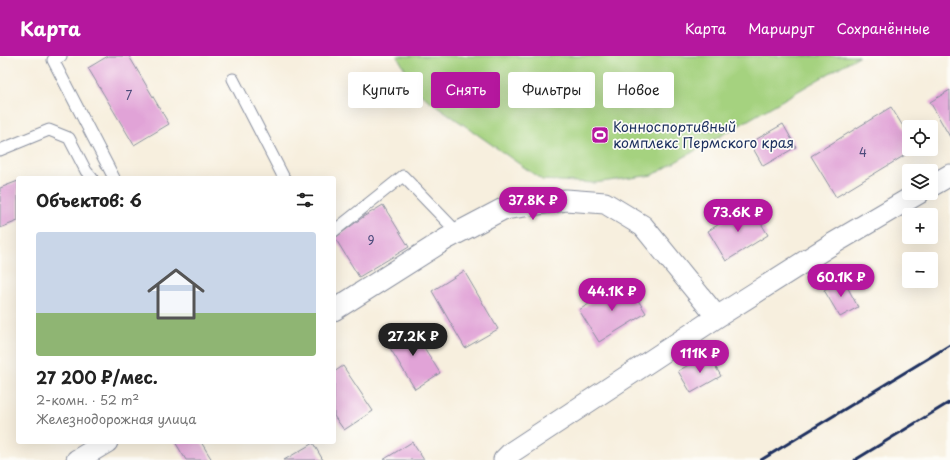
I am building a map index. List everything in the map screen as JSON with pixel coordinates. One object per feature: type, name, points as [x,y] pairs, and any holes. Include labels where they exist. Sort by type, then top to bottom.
[{"type":"street","points":[[938,182],[950,175]]},
{"type":"street","points":[[336,309],[458,233],[503,209],[566,200],[605,202],[643,226],[717,317]]},
{"type":"street","points":[[504,460],[512,452],[717,317],[830,246],[907,200]]},
{"type":"street","points":[[77,460],[104,444]]},
{"type":"lane","points":[[61,56],[53,60],[113,176]]},
{"type":"lane","points":[[233,79],[283,176]]},
{"type":"lane","points":[[0,150],[49,130],[69,138],[86,171],[90,176]]},
{"type":"lane","points":[[336,229],[403,176],[458,233]]},
{"type":"green space","name":"Конноспортивный комплекс Пермского края","points":[[397,56],[859,56],[653,175],[594,183],[542,180],[440,108],[500,108],[500,72],[431,72],[431,102],[423,96],[423,72],[407,72]]},
{"type":"building","points":[[108,56],[129,56],[169,124],[134,145],[88,68]]},
{"type":"building","points":[[950,90],[950,137],[930,102]]},
{"type":"building","points":[[891,107],[902,125],[902,156],[903,156],[836,197],[811,156]]},
{"type":"building","points":[[783,124],[796,147],[763,166],[750,143]]},
{"type":"building","points":[[16,182],[16,222],[0,228],[0,188]]},
{"type":"building","points":[[383,205],[409,247],[359,277],[336,237],[363,217]]},
{"type":"building","points":[[750,205],[768,235],[726,261],[708,231]]},
{"type":"building","points":[[464,271],[498,329],[465,348],[432,291]]},
{"type":"building","points":[[843,279],[858,307],[840,317],[824,290]]},
{"type":"building","points":[[626,281],[646,313],[599,342],[579,310]]},
{"type":"building","points":[[410,325],[440,373],[415,389],[385,340]]},
{"type":"building","points":[[708,354],[721,376],[691,393],[678,371]]},
{"type":"building","points":[[343,366],[373,411],[344,430],[336,419],[336,371]]},
{"type":"building","points":[[412,442],[424,460],[383,460]]},
{"type":"building","points":[[176,444],[202,444],[212,460],[186,460]]},
{"type":"building","points":[[314,444],[323,460],[284,460]]},
{"type":"railway","points":[[761,460],[950,345]]},
{"type":"railway","points":[[855,460],[950,402]]},
{"type":"place","name":"Конноспортивный комплекс Пермского края","points":[[600,135]]}]
